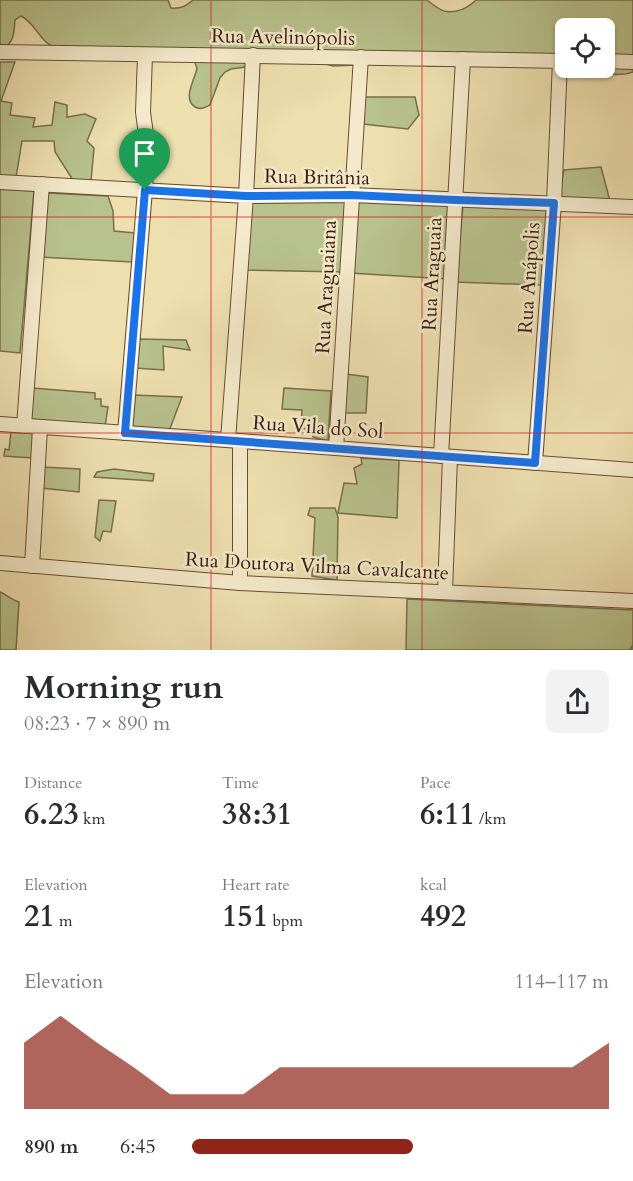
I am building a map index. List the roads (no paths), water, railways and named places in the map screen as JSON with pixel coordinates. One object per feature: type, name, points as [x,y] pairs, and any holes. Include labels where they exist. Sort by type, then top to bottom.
[{"type":"street","name":"Rua Avelinópolis","points":[[0,52],[555,61]]},
{"type":"street","points":[[125,433],[145,190],[147,142],[142,112],[145,55]]},
{"type":"street","points":[[240,583],[234,440],[253,55]]},
{"type":"street","name":"Rua Araguaiana","points":[[336,448],[361,57]]},
{"type":"street","name":"Rua Araguaia","points":[[445,592],[445,456],[463,59]]},
{"type":"street","points":[[615,61],[633,62]]},
{"type":"street","name":"Rua Anápolis","points":[[535,463],[562,78]]},
{"type":"street","name":"Rua Britânia","points":[[0,182],[246,196],[351,195],[633,207]]},
{"type":"street","points":[[24,426],[42,184]]},
{"type":"street","name":"Rua Vila do Sol","points":[[0,424],[633,470]]},
{"type":"street","points":[[32,566],[40,428]]},
{"type":"street","name":"Rua Doutora Vilma Cavalcante","points":[[0,563],[240,583],[633,601]]},
{"type":"waterway","points":[[630,650],[633,646]]}]
